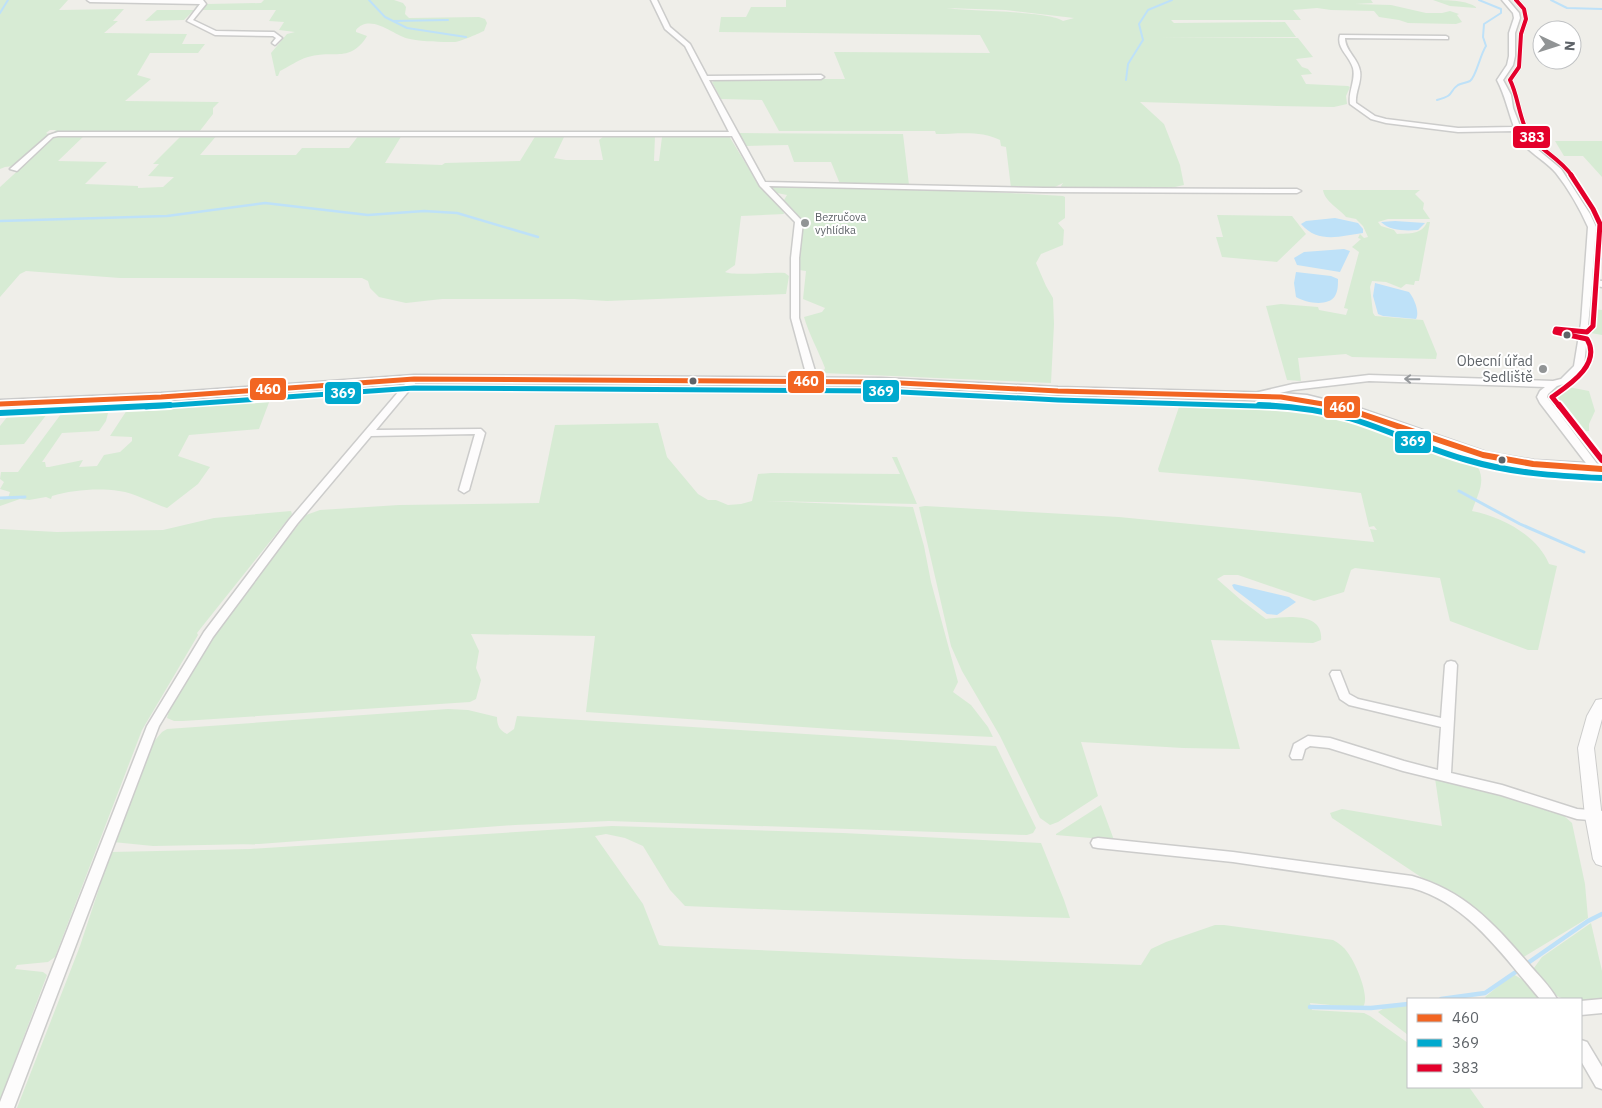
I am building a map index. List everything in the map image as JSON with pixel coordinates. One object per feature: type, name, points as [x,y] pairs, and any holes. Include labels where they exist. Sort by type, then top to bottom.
[{"type":"main road","points":[[0,404],[147,398],[414,378],[912,383],[1104,393],[1250,396],[1306,399],[1343,406],[1453,446],[1490,457],[1540,465],[1600,471]]},
{"type":"street","points":[[90,0],[202,2],[203,4],[190,21],[215,33],[274,34],[279,38],[275,43]]},
{"type":"street","points":[[654,0],[667,28],[688,45],[734,134],[763,184],[799,222],[795,258],[795,318],[813,381]]},
{"type":"street","points":[[1250,396],[1293,387],[1368,378],[1554,384],[1564,381],[1579,366],[1592,237],[1590,221],[1558,171],[1522,140],[1508,95],[1500,80],[1511,60],[1512,33],[1517,18],[1516,13],[1505,0]]},
{"type":"street","points":[[1446,38],[1342,36],[1342,45],[1356,68],[1358,79],[1351,98],[1353,104],[1373,118],[1386,121],[1458,130],[1518,129]]},
{"type":"street","points":[[705,78],[821,77]]},
{"type":"street","points":[[14,169],[51,136],[58,134],[734,134]]},
{"type":"street","points":[[763,184],[1016,190],[1297,191]]},
{"type":"street","points":[[1588,282],[1602,284]]},
{"type":"street","points":[[6,1108],[153,726],[208,635],[293,522],[414,378]]},
{"type":"street","points":[[1554,384],[1543,392],[1544,403],[1600,471]]},
{"type":"street","points":[[368,433],[480,432],[464,490]]},
{"type":"street","points":[[1444,776],[1451,665]]},
{"type":"street","points":[[1336,674],[1344,696],[1354,702],[1446,724]]},
{"type":"street","points":[[1602,704],[1595,716],[1586,748],[1602,859]]},
{"type":"street","points":[[1298,756],[1299,747],[1308,741],[1320,741],[1403,766],[1502,790],[1577,814],[1597,816]]},
{"type":"street","points":[[1098,843],[1242,858],[1412,882],[1435,889],[1468,910],[1548,998]]},
{"type":"street","points":[[1582,1008],[1602,1006]]},
{"type":"street","points":[[1582,1049],[1602,1082]]},
{"type":"green space","points":[[0,0],[68,0],[59,10],[124,9],[113,21],[118,21],[104,33],[187,34],[182,44],[205,44],[198,53],[150,53],[137,75],[151,79],[125,101],[219,102],[213,108],[213,114],[199,132],[53,133],[56,130],[50,130],[46,133],[51,135],[14,166],[0,169]]},
{"type":"green space","points":[[264,0],[394,0],[403,3],[406,7],[405,14],[409,18],[479,17],[485,19],[487,23],[484,31],[454,42],[410,39],[376,24],[362,25],[356,32],[367,36],[361,45],[354,50],[347,53],[304,58],[280,71],[278,76],[276,76],[271,53],[287,34],[295,32],[279,30],[284,22],[269,21],[276,10],[200,10],[207,4],[261,3]]},
{"type":"green space","points":[[786,0],[1371,0],[1373,3],[1355,4],[1391,5],[1426,13],[1450,11],[1459,14],[1457,15],[1462,22],[1456,24],[1408,23],[1379,17],[1374,11],[1317,8],[1293,10],[1301,20],[1171,20],[1174,23],[1285,22],[1296,37],[1158,37],[1298,38],[1313,57],[1296,59],[1302,67],[1308,69],[1312,74],[1301,75],[1306,84],[1348,86],[1350,87],[1346,96],[1347,104],[1334,107],[1140,102],[1164,124],[1180,165],[1184,185],[1166,189],[1062,189],[1063,183],[1053,188],[1011,188],[1006,147],[1001,146],[1000,140],[993,137],[969,133],[936,134],[935,131],[779,131],[762,100],[721,99],[712,82],[719,79],[845,79],[834,52],[990,53],[980,35],[719,32],[721,17],[746,17],[751,7],[786,7]],"holes":[[[946,8],[1006,10],[1074,18],[1063,21],[1026,13]]]},
{"type":"green space","points":[[1433,0],[1463,2],[1477,8],[1450,6]]},
{"type":"green space","points":[[157,10],[194,10],[184,20],[145,21]]},
{"type":"green space","points":[[738,133],[903,134],[909,185],[840,184],[831,162],[794,162],[788,145],[746,146]]},
{"type":"green space","points":[[183,134],[218,134],[200,155],[296,155],[302,148],[349,148],[359,135],[402,135],[385,163],[442,165],[445,163],[520,161],[536,135],[565,135],[554,158],[566,160],[603,160],[599,140],[604,136],[655,136],[654,161],[659,161],[662,137],[664,136],[729,136],[757,182],[783,209],[784,214],[741,216],[735,265],[725,272],[736,274],[785,273],[789,276],[786,294],[607,301],[574,299],[442,299],[406,303],[379,297],[370,288],[368,281],[362,278],[120,278],[26,271],[20,274],[0,297],[0,187],[25,164],[22,164],[54,136],[85,135],[58,161],[107,162],[85,184],[138,186],[138,188],[163,187],[174,177],[148,176],[159,164],[153,164]]},
{"type":"green space","points":[[1555,141],[1602,141],[1602,177],[1583,156],[1564,156]]},
{"type":"green space","points":[[772,187],[879,188],[883,190],[895,188],[957,190],[1065,197],[1065,218],[1058,223],[1064,230],[1063,245],[1041,254],[1036,263],[1053,298],[1054,324],[1051,383],[823,373],[825,368],[804,317],[822,312],[825,308],[803,299],[806,271],[799,270],[801,219],[784,200],[787,195],[777,193]]},
{"type":"green space","points":[[1323,190],[1420,190],[1415,194],[1424,203],[1423,209],[1430,219],[1388,219],[1378,222],[1381,226],[1394,230],[1397,234],[1418,231],[1427,222],[1430,222],[1419,281],[1415,281],[1414,285],[1406,284],[1401,288],[1386,282],[1372,281],[1370,287],[1375,316],[1423,320],[1437,354],[1436,359],[1352,357],[1346,354],[1298,358],[1301,381],[1287,380],[1266,306],[1281,304],[1318,307],[1319,310],[1346,315],[1348,309],[1344,308],[1359,252],[1352,247],[1361,239],[1358,238],[1360,234],[1364,238],[1368,237],[1363,226],[1356,219],[1346,217],[1326,198]]},
{"type":"green space","points":[[1217,215],[1292,216],[1306,234],[1277,262],[1222,257],[1216,237],[1223,237]]},
{"type":"green space","points":[[1592,309],[1602,310],[1602,335],[1591,333]]},
{"type":"green space","points":[[1563,386],[1589,391],[1595,411],[1589,424],[1589,431],[1572,432],[1547,397],[1554,389]]},
{"type":"green space","points":[[271,397],[259,429],[189,435],[178,456],[210,467],[198,484],[167,508],[131,494],[102,490],[68,492],[52,496],[51,499],[46,497],[29,500],[20,499],[0,506],[0,500],[8,498],[10,492],[0,489],[4,482],[0,479],[1,472],[18,472],[61,414],[47,414],[24,444],[0,445],[0,426],[14,408],[123,403],[120,408],[108,413],[106,421],[99,431],[62,433],[42,462],[45,462],[46,467],[49,467],[83,460],[79,467],[97,466],[104,455],[120,452],[132,441],[132,437],[110,436],[127,410]]},
{"type":"green space","points":[[1181,401],[1230,403],[1236,409],[1241,407],[1240,405],[1269,404],[1298,405],[1341,411],[1384,423],[1470,457],[1476,464],[1481,477],[1480,489],[1472,511],[1495,518],[1517,529],[1536,544],[1549,564],[1557,566],[1538,650],[1528,650],[1450,621],[1440,578],[1355,568],[1351,570],[1344,592],[1314,601],[1238,575],[1224,575],[1217,579],[1266,619],[1292,617],[1309,620],[1316,624],[1320,631],[1321,640],[1313,643],[1211,640],[1240,749],[1183,748],[1081,742],[1098,796],[1058,822],[1050,825],[1040,818],[1000,736],[962,671],[951,646],[919,507],[1119,517],[1374,542],[1370,529],[1377,530],[1374,526],[1369,527],[1361,493],[1244,479],[1159,472],[1158,469]]},
{"type":"green space","points":[[658,423],[667,457],[698,494],[708,500],[716,500],[728,505],[752,501],[758,474],[900,474],[892,457],[897,457],[917,504],[766,501],[913,507],[958,682],[953,692],[971,705],[988,727],[993,737],[847,730],[586,712],[595,636],[471,634],[479,651],[476,668],[481,680],[476,699],[470,702],[183,721],[174,721],[167,718],[171,704],[215,631],[306,515],[320,510],[399,505],[539,503],[555,425]]},
{"type":"green space","points":[[291,511],[292,514],[197,633],[198,635],[142,730],[55,957],[48,962],[17,965],[15,969],[43,972],[47,975],[0,1100],[0,529],[57,532],[163,530],[214,518]]},
{"type":"green space","points":[[448,709],[468,710],[497,717],[499,727],[507,734],[514,729],[517,716],[996,746],[1036,828],[1033,833],[1027,835],[609,821],[515,825],[259,844],[153,846],[113,842],[151,745],[167,729]]},
{"type":"green space","points":[[1435,778],[1500,792],[1563,815],[1572,823],[1585,884],[1588,918],[1522,958],[1471,907],[1454,894],[1430,883],[1332,818],[1330,813],[1342,809],[1442,826]]},
{"type":"green space","points":[[1101,805],[1114,840],[1056,835],[1056,834]]},
{"type":"green space","points":[[612,826],[843,833],[1041,843],[1070,918],[685,906],[670,890],[643,846],[625,838],[606,834],[595,836],[643,904],[659,945],[664,946],[1141,965],[1151,949],[1215,925],[1333,940],[1345,949],[1355,964],[1364,989],[1365,1003],[1362,1008],[1310,1003],[1312,1010],[1364,1013],[1370,1016],[1407,1042],[1407,1088],[1470,1088],[1484,1108],[17,1108],[80,946],[111,852],[250,849]]},
{"type":"green space","points":[[1591,923],[1602,971],[1602,999],[1582,1002],[1582,998],[1562,998],[1557,996],[1531,972],[1542,957]]},
{"type":"green space","points":[[1513,974],[1530,984],[1542,998],[1486,998]]},
{"type":"green space","points":[[1407,1003],[1407,1034],[1378,1012],[1386,1007]]},
{"type":"water","points":[[1335,218],[1358,223],[1363,229],[1363,233],[1338,237],[1322,236],[1308,230],[1301,224],[1306,221]]},
{"type":"water","points":[[1381,222],[1425,223],[1418,230],[1398,230]]},
{"type":"water","points":[[1344,249],[1350,251],[1340,272],[1297,265],[1294,258],[1304,252]]},
{"type":"water","points":[[1296,272],[1331,276],[1338,279],[1335,296],[1322,303],[1305,301],[1296,297],[1294,283]]},
{"type":"water","points":[[1375,283],[1409,292],[1416,305],[1416,319],[1378,314],[1373,296]]},
{"type":"water","points":[[1232,585],[1289,597],[1296,602],[1277,615],[1267,614],[1234,589]]},
{"type":"waterway","points":[[0,13],[8,0]]},
{"type":"waterway","points":[[369,0],[385,17],[393,21]]},
{"type":"waterway","points":[[1126,80],[1128,64],[1143,40],[1139,24],[1148,10],[1172,0]]},
{"type":"waterway","points":[[1437,100],[1447,97],[1455,87],[1472,79],[1486,46],[1483,37],[1484,24],[1501,13],[1501,9],[1479,0]]},
{"type":"waterway","points":[[1551,0],[1567,8],[1602,9]]},
{"type":"waterway","points":[[393,21],[448,20]]},
{"type":"waterway","points":[[393,21],[407,28],[466,37]]},
{"type":"waterway","points":[[0,221],[167,216],[265,203],[368,215],[424,211],[457,213],[538,237]]},
{"type":"waterway","points":[[1598,258],[1602,259]]},
{"type":"waterway","points":[[1459,491],[1520,524],[1584,552]]},
{"type":"waterway","points":[[0,498],[25,497]]},
{"type":"waterway","points":[[1525,965],[1588,921],[1602,914]]},
{"type":"waterway","points":[[1448,998],[1485,993],[1520,969]]},
{"type":"waterway","points":[[1310,1007],[1371,1008],[1407,1004]]},
{"type":"transit line","name":"383","points":[[1516,0],[1524,9],[1526,19],[1521,34],[1519,67],[1510,80],[1516,92],[1529,135],[1565,166],[1593,209],[1600,224],[1593,326],[1587,332],[1556,329],[1555,332],[1587,339],[1591,348],[1588,363],[1577,380],[1552,397],[1602,460]]},
{"type":"transit line","name":"460","points":[[0,404],[161,397],[414,379],[881,382],[1058,391],[1281,397],[1347,408],[1467,451],[1500,459],[1568,468],[1602,469]]},
{"type":"transit line","name":"369","points":[[0,413],[162,406],[414,388],[881,391],[1058,400],[1280,406],[1334,414],[1437,451],[1499,468],[1533,473],[1602,478]]},
{"type":"place","name":"Bezručova vyhlídka","points":[[805,223]]},
{"type":"place","name":"Obecní úřad Sedliště","points":[[1543,369]]}]
